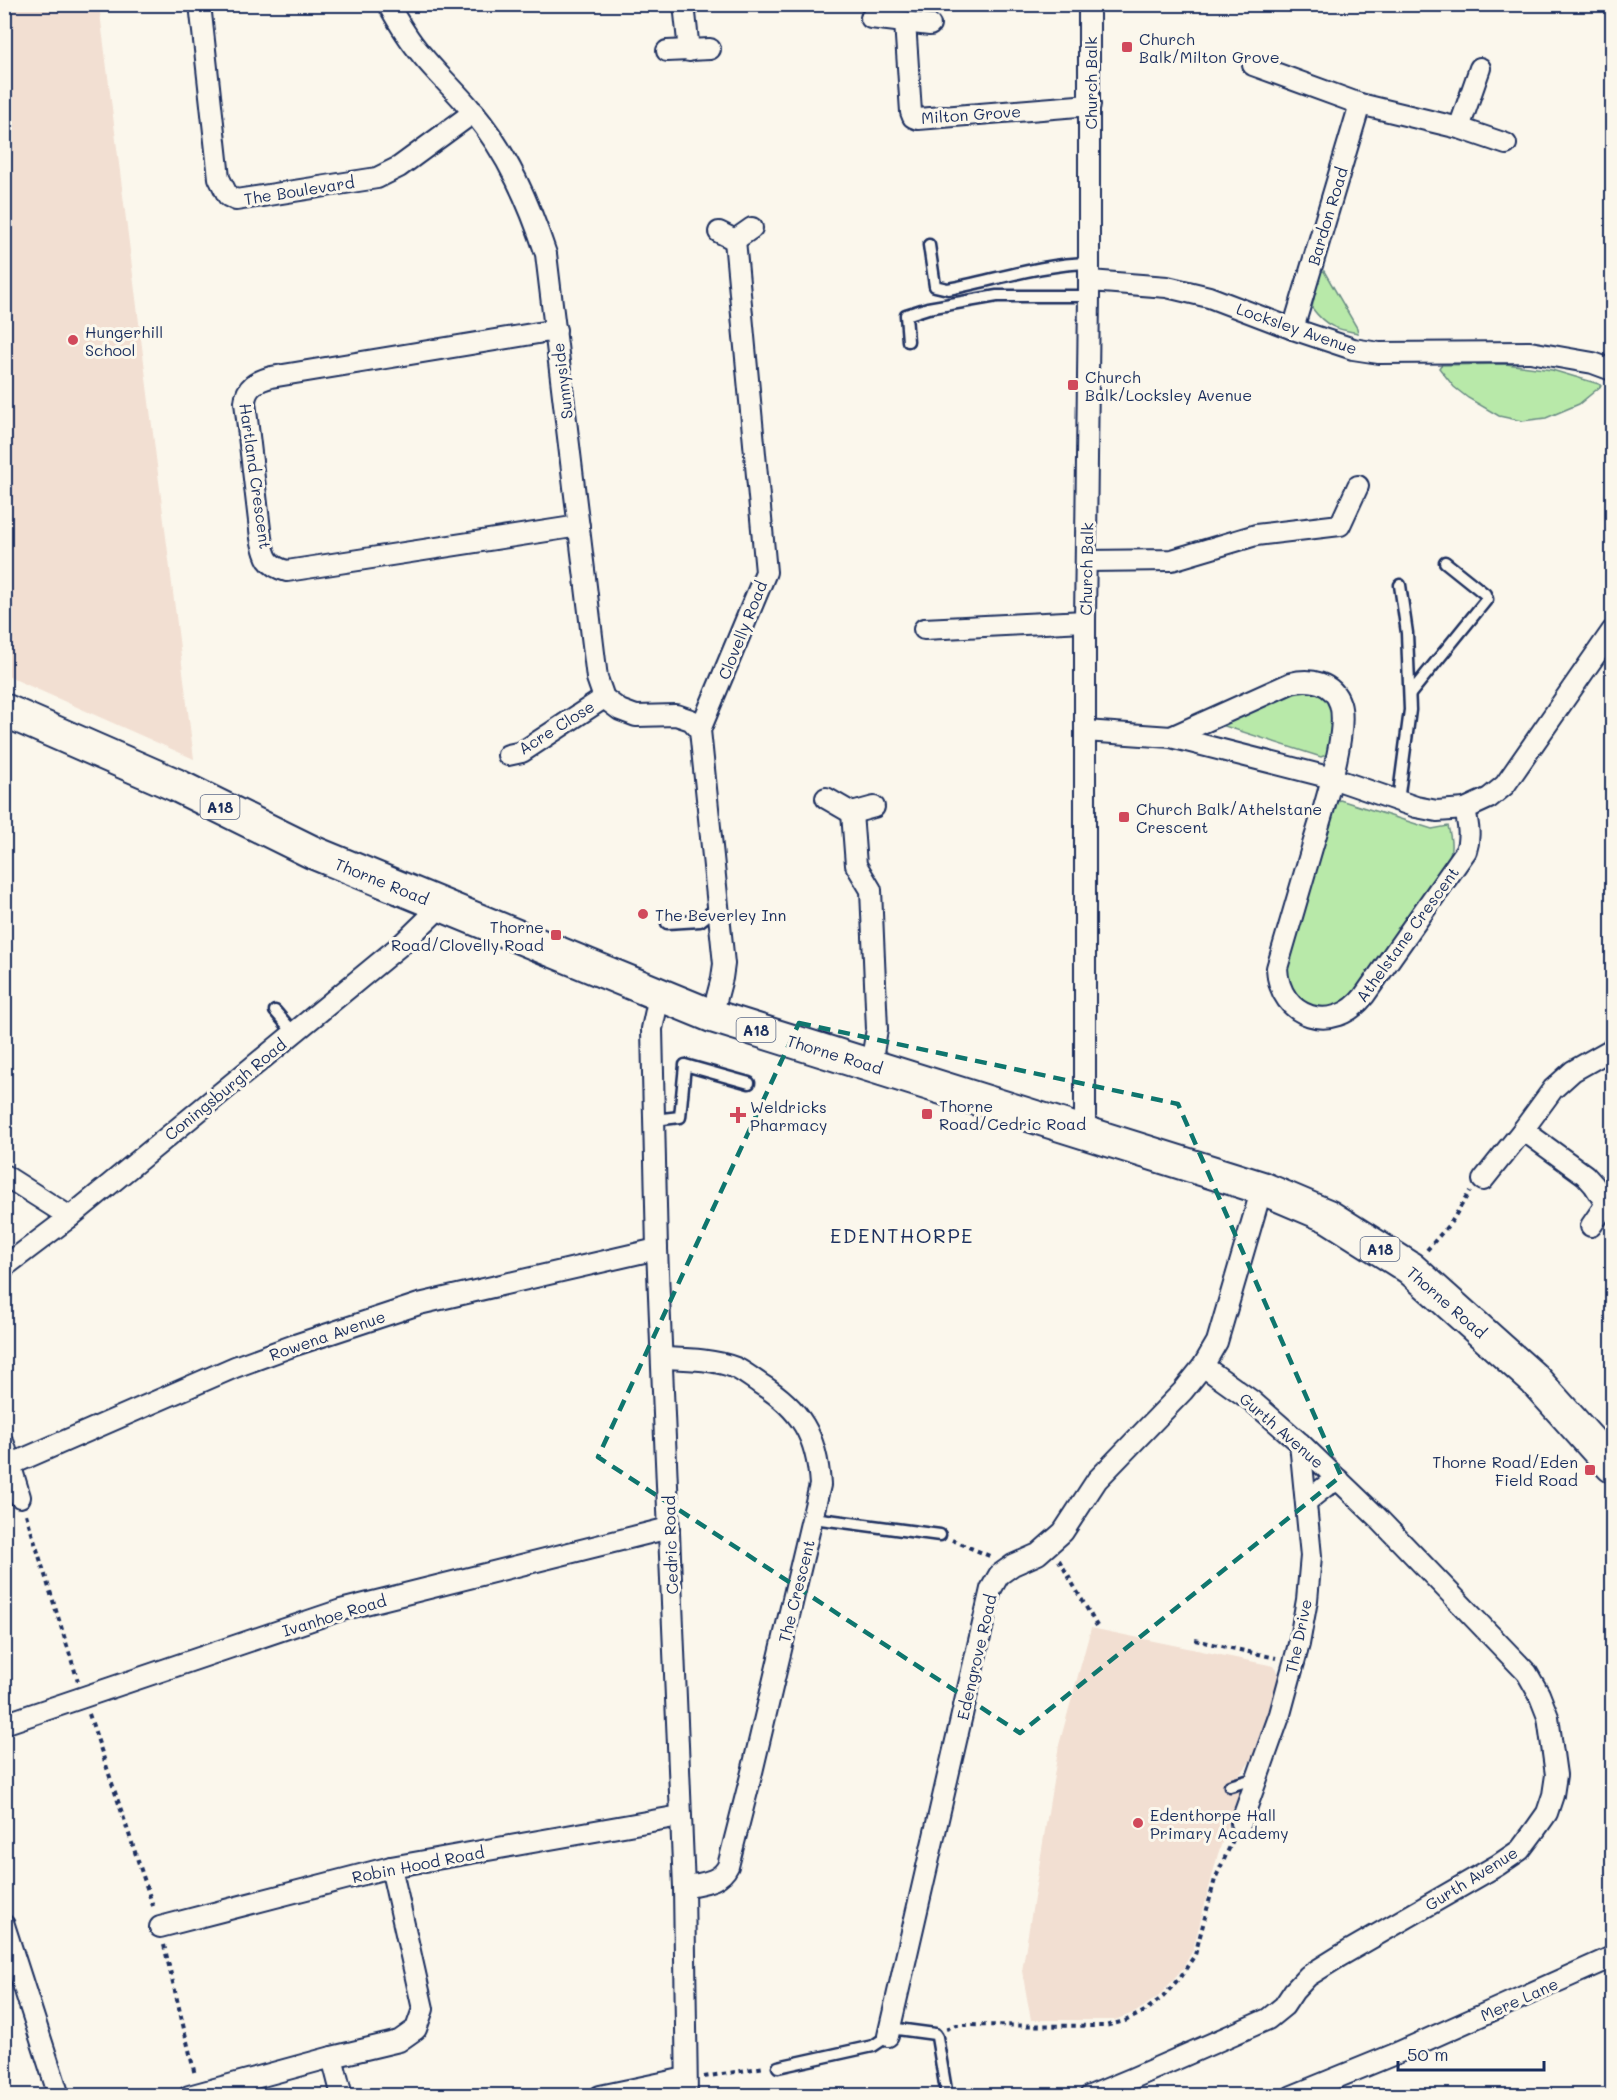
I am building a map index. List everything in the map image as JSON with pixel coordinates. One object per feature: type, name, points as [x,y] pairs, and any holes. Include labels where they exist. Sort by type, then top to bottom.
[{"type":"main road","name":"Thorne Road","points":[[4,710],[176,785],[312,852],[659,996],[712,1016],[1262,1188],[1328,1216],[1410,1268],[1534,1379],[1612,1466]]},
{"type":"street","name":"The Boulevard","points":[[200,4],[219,178],[228,195],[236,200],[377,178],[399,167],[474,112]]},
{"type":"street","name":"Sunnyside","points":[[388,4],[421,54],[474,112],[496,143],[530,207],[546,254],[597,678],[604,698]]},
{"type":"street","points":[[684,4],[689,51]]},
{"type":"street","name":"Church Balk","points":[[1084,1133],[1085,621],[1090,280],[1089,4]]},
{"type":"street","points":[[871,18],[930,25]]},
{"type":"street","name":"Milton Grove","points":[[905,22],[913,117],[918,119],[1090,105]]},
{"type":"street","points":[[667,51],[710,48]]},
{"type":"street","points":[[1253,65],[1360,104],[1459,128],[1506,144]]},
{"type":"street","points":[[1459,128],[1480,68]]},
{"type":"street","name":"Bardon Road","points":[[1293,329],[1360,104]]},
{"type":"street","name":"Clovelly Road","points":[[712,1016],[724,963],[700,730],[766,572],[727,236],[752,228]]},
{"type":"street","name":"Locksley Avenue","points":[[1090,280],[1167,287],[1209,297],[1353,349],[1379,353],[1530,352],[1593,363],[1612,370]]},
{"type":"street","name":"Hartland Crescent","points":[[556,330],[271,377],[254,384],[248,390],[245,395],[246,413],[261,538],[271,565],[279,569],[287,571],[579,525]]},
{"type":"street","points":[[1087,561],[1172,560],[1256,535],[1340,525],[1358,486]]},
{"type":"street","points":[[924,629],[1085,621]]},
{"type":"street","name":"Athelstane Crescent","points":[[1085,731],[1171,737],[1332,778],[1398,801],[1437,811],[1465,808],[1489,798],[1505,785],[1612,631]]},
{"type":"street","name":"Athelstane Crescent","points":[[1171,737],[1290,683],[1303,680],[1322,684],[1340,703],[1342,718],[1332,778],[1277,968],[1278,978],[1287,1001],[1302,1014],[1310,1016],[1320,1018],[1341,1014],[1350,1010],[1364,996],[1466,851],[1469,835],[1465,808]]},
{"type":"street","points":[[604,698],[620,710],[636,716],[676,715],[691,720],[700,730]]},
{"type":"street","name":"Acre Close","points":[[508,756],[522,752],[604,698]]},
{"type":"street","points":[[826,798],[852,813],[874,807]]},
{"type":"street","points":[[852,813],[856,865],[871,890],[877,1029],[871,1065]]},
{"type":"street","name":"Coningsburgh Road","points":[[4,1267],[70,1217],[402,944],[432,915],[436,903]]},
{"type":"street","name":"Cedric Road","points":[[659,996],[652,1029],[657,1249],[684,1887],[686,2087]]},
{"type":"street","points":[[1483,1180],[1523,1131],[1552,1089],[1573,1071],[1612,1049]]},
{"type":"street","points":[[1523,1131],[1585,1175],[1609,1204],[1591,1226]]},
{"type":"street","points":[[4,1175],[70,1217]]},
{"type":"street","name":"Edengrove Road","points":[[889,2032],[991,1589],[999,1575],[1038,1554],[1063,1532],[1097,1480],[1183,1391],[1203,1366],[1217,1342],[1262,1188]]},
{"type":"street","name":"Rowena Avenue","points":[[12,1464],[236,1367],[396,1311],[657,1249]]},
{"type":"street","name":"The Crescent","points":[[662,1358],[704,1361],[736,1368],[780,1398],[796,1412],[808,1432],[819,1463],[820,1485],[728,1866],[719,1878],[684,1887]]},
{"type":"street","name":"Gurth Avenue","points":[[1090,2096],[1268,2019],[1284,2006],[1308,1976],[1457,1890],[1520,1850],[1546,1813],[1554,1795],[1556,1775],[1548,1717],[1527,1673],[1378,1518],[1300,1443],[1252,1401],[1203,1366]]},
{"type":"street","name":"The Drive","points":[[1241,1823],[1280,1714],[1307,1600],[1311,1556],[1300,1443]]},
{"type":"street","points":[[4,1444],[21,1497]]},
{"type":"street","points":[[1306,1502],[1326,1486],[1339,1480]]},
{"type":"street","name":"Ivanhoe Road","points":[[4,1724],[341,1610],[669,1528]]},
{"type":"street","name":"Robin Hood Road","points":[[160,1926],[391,1867],[680,1816]]},
{"type":"street","points":[[194,2094],[399,2041],[416,2030],[423,2009],[391,1867]]},
{"type":"street","points":[[4,1925],[59,2096]]},
{"type":"street","name":"Mere Lane","points":[[1292,2096],[1395,2054],[1612,1957]]},
{"type":"street","points":[[332,2057],[342,2096]]},
{"type":"street","points":[[600,2096],[686,2087]]},
{"type":"lane","points":[[929,245],[935,286],[948,289],[1065,263],[1090,280]]},
{"type":"lane","points":[[908,341],[906,315],[928,308],[1090,280]]},
{"type":"lane","points":[[1410,694],[1487,599],[1485,594],[1445,562]]},
{"type":"lane","points":[[1398,801],[1410,710],[1407,633],[1400,585]]},
{"type":"lane","points":[[667,923],[700,921],[718,907]]},
{"type":"lane","points":[[275,1011],[294,1032]]},
{"type":"lane","points":[[654,1120],[680,1117],[686,1065],[749,1083]]},
{"type":"lane","points":[[813,1518],[940,1535]]},
{"type":"lane","points":[[1230,1786],[1257,1778]]},
{"type":"lane","points":[[778,2067],[873,2046],[889,2032],[935,2034],[947,2096]]},
{"type":"path","points":[[1410,1268],[1452,1221],[1472,1187],[1483,1180]]},
{"type":"path","points":[[21,1497],[84,1698],[160,1926],[194,2094]]},
{"type":"path","points":[[940,1535],[1013,1566]]},
{"type":"path","points":[[1050,1544],[1097,1626]]},
{"type":"path","points":[[1195,1640],[1294,1662]]},
{"type":"path","points":[[935,2034],[957,2025],[1105,2026],[1125,2021],[1143,2012],[1163,1997],[1195,1955],[1215,1879],[1241,1823]]},
{"type":"path","points":[[686,2087],[715,2077],[771,2066],[778,2067]]},
{"type":"highlighted area","points":[[799,1023],[1178,1104],[1341,1476],[1020,1733],[598,1457]]},
{"type":"shaded area","name":"Hungerhill School","points":[[5,4],[99,5],[194,759],[5,675]]},
{"type":"shaded area","name":"Edenthorpe Hall Primary Academy","points":[[1091,1628],[1274,1666],[1282,1678],[1253,1758],[1238,1777],[1240,1791],[1218,1854],[1193,1950],[1183,1968],[1159,1996],[1136,2012],[1115,2020],[1031,2020],[1022,1971],[1059,1745]]},
{"type":"green space","points":[[1319,271],[1324,271],[1358,333],[1332,326],[1312,308]]},
{"type":"green space","points":[[1506,364],[1552,370],[1601,386],[1579,404],[1546,418],[1522,421],[1499,416],[1468,398],[1454,387],[1439,368],[1441,365]]},
{"type":"green space","points":[[1295,689],[1315,689],[1331,702],[1334,710],[1331,753],[1321,757],[1218,724]]},
{"type":"green space","points":[[1340,800],[1432,829],[1448,826],[1451,851],[1446,866],[1350,998],[1336,1006],[1319,1009],[1298,1002],[1284,973],[1329,809]]},
{"type":"place","name":"Church Balk/Milton Grove","points":[[1127,47]]},
{"type":"place","name":"Hungerhill School","points":[[73,340]]},
{"type":"place","name":"Church Balk/Locksley Avenue","points":[[1073,385]]},
{"type":"place","name":"Church Balk/Athelstane Crescent","points":[[1124,817]]},
{"type":"place","name":"The Beverley Inn","points":[[643,914]]},
{"type":"place","name":"Thorne Road/Clovelly Road","points":[[556,935]]},
{"type":"place","name":"Thorne Road/Cedric Road","points":[[927,1114]]},
{"type":"place","name":"Weldricks Pharmacy","points":[[738,1115]]},
{"type":"place","name":"Thorne Road/Eden Field Road","points":[[1590,1470]]},
{"type":"place","name":"Edenthorpe Hall Primary Academy","points":[[1138,1823]]},
{"type":"district","name":"EDENTHORPE","points":[[902,1235]]}]
